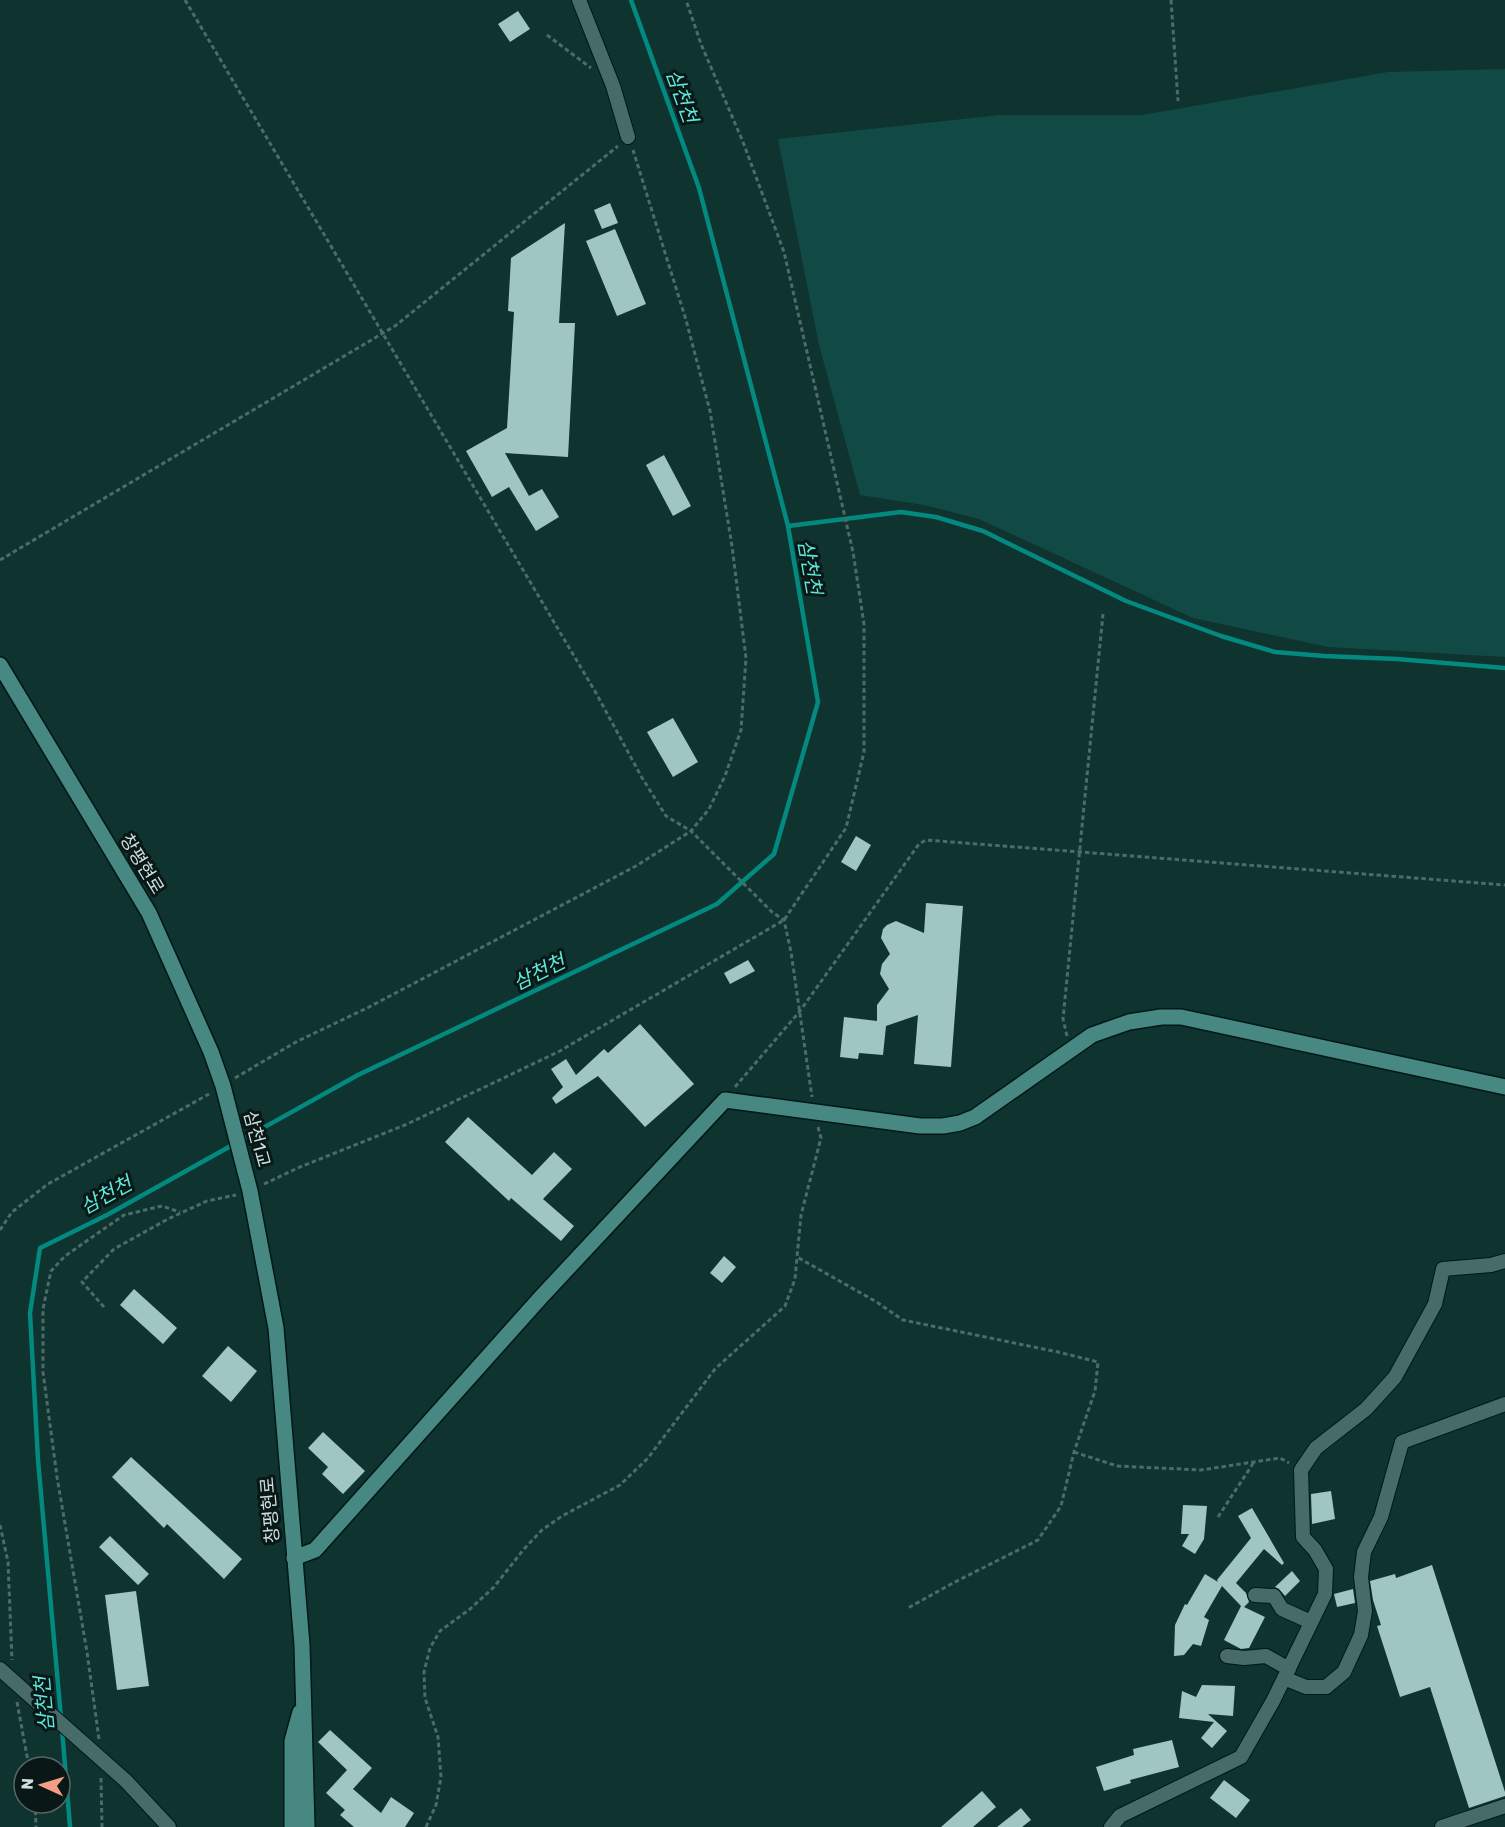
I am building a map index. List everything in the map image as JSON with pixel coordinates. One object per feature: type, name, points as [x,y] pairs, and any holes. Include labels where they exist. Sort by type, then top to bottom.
[{"type":"street","points":[[579,0],[613,86],[628,137]]},
{"type":"street","name":"창평현로","points":[[0,665],[149,913],[211,1052],[224,1091]]},
{"type":"street","points":[[294,1558],[315,1550],[542,1296],[725,1100],[920,1126],[960,1123],[988,1109],[1092,1035],[1129,1022],[1161,1017],[1181,1017],[1505,1087]]},
{"type":"street","name":"삼천1교","points":[[224,1091],[250,1191]]},
{"type":"street","name":"창평현로","points":[[250,1191],[276,1328],[304,1697],[303,1826]]},
{"type":"street","points":[[1111,1827],[1120,1816],[1241,1757],[1286,1674],[1325,1594],[1326,1569],[1303,1537],[1301,1470],[1316,1448],[1366,1409],[1395,1377],[1435,1304],[1443,1269],[1491,1265],[1505,1261]]},
{"type":"street","points":[[1227,1656],[1244,1658],[1266,1656],[1286,1674],[1306,1687],[1326,1688],[1344,1672],[1361,1635],[1365,1611],[1361,1577],[1364,1552],[1381,1517],[1402,1442],[1505,1404]]},
{"type":"street","points":[[1255,1595],[1274,1596],[1282,1609],[1311,1622]]},
{"type":"street","points":[[0,1669],[126,1781],[169,1827]]},
{"type":"street","points":[[1442,1827],[1505,1806]]},
{"type":"path","points":[[185,0],[596,693],[666,816],[691,831],[772,912],[784,920],[811,1083],[813,1112],[821,1138],[801,1215],[795,1278],[785,1306],[715,1369],[648,1458],[620,1485],[562,1516],[542,1530],[524,1549],[495,1587],[440,1631],[430,1648],[424,1672],[425,1698],[438,1737],[441,1778],[436,1805],[426,1827]]},
{"type":"path","points":[[104,1307],[82,1282],[114,1249],[207,1201],[250,1191],[300,1167],[405,1125],[558,1052],[784,920],[846,828],[864,752],[864,624],[848,529],[784,252],[686,0]]},
{"type":"path","points":[[1171,0],[1178,101]]},
{"type":"path","points":[[547,35],[613,86]]},
{"type":"path","points":[[0,560],[383,333],[405,318],[628,137],[682,309],[710,411],[732,546],[746,658],[741,730],[726,776],[709,809],[691,831],[636,866],[369,1007],[296,1042],[224,1091],[48,1184],[12,1212],[0,1230]]},
{"type":"path","points":[[1070,1050],[1063,1019],[1103,614]]},
{"type":"path","points":[[725,1100],[800,1011],[919,844],[926,840],[1505,885]]},
{"type":"path","points":[[99,1742],[48,1407],[44,1372],[43,1309],[51,1270],[65,1256],[114,1221],[124,1215],[162,1206],[181,1213]]},
{"type":"path","points":[[797,1257],[876,1301],[903,1320],[1098,1362],[1095,1391],[1074,1452],[1061,1506],[1038,1540],[908,1608]]},
{"type":"path","points":[[1074,1452],[1117,1466],[1201,1470],[1280,1458],[1301,1470]]},
{"type":"path","points":[[1218,1517],[1254,1462]]},
{"type":"path","points":[[0,1525],[8,1562],[9,1631],[19,1724],[26,1755]]},
{"type":"path","points":[[100,1777],[102,1827]]},
{"type":"shaded area","points":[[1505,69],[1505,657],[1328,647],[1193,618],[979,519],[924,505],[860,495],[819,345],[778,139],[1000,115],[1142,115],[1388,72]]},
{"type":"building","points":[[518,11],[530,29],[510,42],[498,24]]},
{"type":"building","points":[[610,203],[618,223],[602,229],[594,210]]},
{"type":"building","points":[[565,223],[559,323],[575,323],[568,457],[505,453],[529,496],[542,489],[559,517],[536,531],[509,487],[492,497],[466,451],[507,428],[514,312],[508,311],[511,258]]},
{"type":"building","points":[[615,229],[646,304],[617,316],[586,241]]},
{"type":"building","points":[[664,455],[691,506],[673,516],[646,465]]},
{"type":"building","points":[[673,718],[698,762],[673,777],[647,732]]},
{"type":"building","points":[[856,836],[871,845],[856,871],[841,862]]},
{"type":"building","points":[[926,903],[963,906],[951,1067],[914,1064],[918,1015],[886,1026],[883,1055],[859,1053],[858,1059],[840,1057],[844,1017],[877,1021],[877,1005],[889,989],[880,974],[882,964],[890,954],[881,938],[883,929],[896,921],[924,933]]},
{"type":"building","points":[[748,960],[755,971],[730,984],[724,973]]},
{"type":"building","points":[[640,1024],[694,1084],[645,1127],[598,1076],[556,1104],[552,1098],[563,1087],[551,1069],[566,1059],[576,1075],[604,1049],[608,1053]]},
{"type":"building","points":[[468,1117],[532,1175],[554,1152],[572,1169],[543,1199],[574,1226],[561,1241],[511,1198],[509,1201],[445,1142]]},
{"type":"building","points":[[724,1256],[736,1267],[722,1283],[710,1273]]},
{"type":"building","points":[[134,1289],[177,1328],[163,1344],[120,1305]]},
{"type":"building","points":[[228,1346],[257,1371],[231,1402],[202,1376]]},
{"type":"building","points":[[323,1432],[365,1471],[343,1494],[322,1474],[328,1467],[308,1448]]},
{"type":"building","points":[[131,1457],[242,1559],[224,1579],[167,1524],[164,1528],[112,1477]]},
{"type":"building","points":[[1331,1491],[1335,1519],[1312,1524],[1311,1494]]},
{"type":"building","points":[[1183,1505],[1207,1506],[1204,1539],[1195,1554],[1182,1546],[1189,1534],[1181,1534]]},
{"type":"building","points":[[1252,1508],[1284,1563],[1282,1565],[1264,1549],[1236,1583],[1246,1593],[1249,1602],[1244,1607],[1265,1617],[1249,1648],[1241,1649],[1224,1640],[1241,1606],[1222,1586],[1204,1617],[1209,1620],[1201,1646],[1193,1644],[1184,1655],[1174,1656],[1175,1625],[1185,1604],[1187,1605],[1205,1574],[1218,1582],[1217,1580],[1251,1538],[1238,1516]]},
{"type":"building","points":[[110,1536],[149,1574],[138,1585],[99,1547]]},
{"type":"building","points":[[1432,1565],[1505,1792],[1505,1796],[1469,1808],[1430,1687],[1400,1697],[1377,1626],[1381,1625],[1370,1581],[1395,1574],[1396,1578]]},
{"type":"building","points":[[1292,1571],[1300,1581],[1285,1596],[1275,1587]]},
{"type":"building","points":[[1353,1589],[1355,1603],[1337,1607],[1334,1594]]},
{"type":"building","points":[[136,1591],[149,1686],[117,1690],[105,1595]]},
{"type":"building","points":[[1202,1685],[1235,1686],[1233,1716],[1208,1714],[1227,1731],[1212,1748],[1201,1738],[1214,1722],[1179,1718],[1182,1691],[1196,1697]]},
{"type":"building","points":[[330,1730],[372,1768],[353,1789],[381,1813],[391,1797],[414,1813],[405,1827],[354,1827],[340,1815],[345,1810],[326,1793],[347,1770],[318,1742]]},
{"type":"building","points":[[1172,1740],[1179,1767],[1130,1780],[1131,1783],[1104,1791],[1096,1767],[1134,1755],[1133,1749]]},
{"type":"building","points":[[1224,1780],[1250,1800],[1236,1818],[1210,1798]]},
{"type":"building","points":[[982,1791],[996,1807],[973,1827],[941,1827]]},
{"type":"building","points":[[1021,1808],[1031,1820],[1022,1827],[997,1827]]},
{"type":"waterway","name":"삼천천","points":[[61,1718],[38,1460],[30,1313],[40,1248],[107,1215],[358,1075],[717,904],[774,854],[818,702],[788,526],[699,188],[631,0]]},
{"type":"waterway","points":[[788,526],[901,512],[936,517],[983,531],[1126,601],[1221,636],[1275,652],[1505,668]]},
{"type":"waterway","name":"삼천천","points":[[62,1729],[70,1827]]}]
